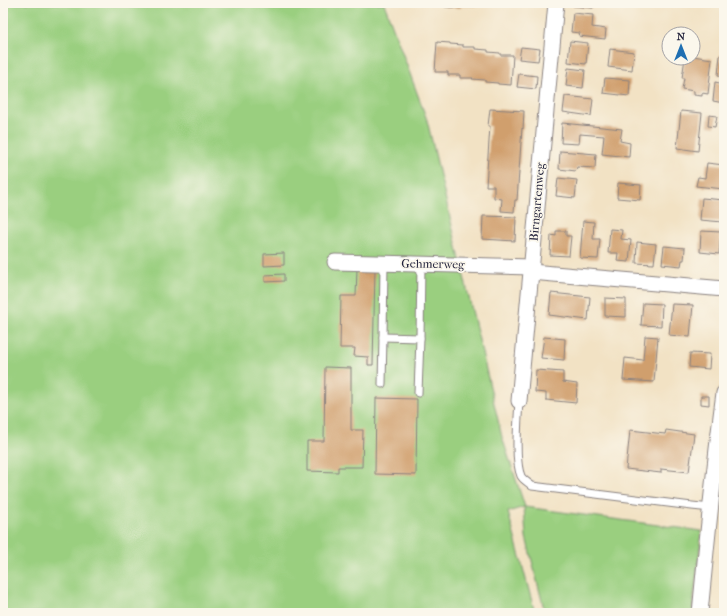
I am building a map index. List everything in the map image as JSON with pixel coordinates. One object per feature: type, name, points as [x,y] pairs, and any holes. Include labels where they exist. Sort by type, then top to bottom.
[{"type":"street","name":"Birngartenweg","points":[[519,401],[556,3]]},
{"type":"street","name":"Gehmerweg","points":[[335,262],[531,269],[724,289]]},
{"type":"street","points":[[700,613],[711,508],[720,464],[724,393]]},
{"type":"lane","points":[[382,384],[384,263]]},
{"type":"lane","points":[[418,393],[421,264]]},
{"type":"lane","points":[[383,337],[420,338]]},
{"type":"lane","points":[[519,401],[517,426],[518,462],[521,477],[532,486],[711,508]]},
{"type":"green space","points":[[3,3],[384,3],[427,120],[502,437],[525,507],[702,531],[692,613],[545,613],[526,537],[524,507],[508,512],[535,613],[3,613]]},
{"type":"building","points":[[445,3],[476,3],[476,6],[461,6],[461,8],[445,7]]},
{"type":"building","points":[[534,3],[534,6],[498,4]]},
{"type":"building","points":[[574,3],[594,3],[593,8],[573,6]]},
{"type":"building","points":[[573,13],[593,15],[592,27],[606,29],[605,39],[579,36],[580,33],[571,32]]},
{"type":"building","points":[[570,41],[588,43],[586,64],[568,62]]},
{"type":"building","points":[[437,42],[463,45],[463,47],[475,47],[475,49],[500,53],[500,55],[513,55],[511,85],[485,82],[485,80],[472,79],[473,78],[460,78],[460,75],[448,75],[448,72],[435,72]]},
{"type":"building","points":[[521,47],[540,49],[538,61],[519,59]]},
{"type":"building","points":[[610,49],[634,52],[632,70],[608,67]]},
{"type":"building","points":[[720,55],[724,56],[724,76],[718,75]]},
{"type":"building","points":[[701,57],[712,59],[708,94],[702,93],[702,96],[694,95],[694,91],[682,89],[684,78],[682,78],[684,66],[701,66]]},
{"type":"building","points":[[568,68],[585,70],[583,88],[566,86]]},
{"type":"building","points":[[519,74],[537,76],[536,89],[517,87]]},
{"type":"building","points":[[605,78],[630,80],[629,96],[603,93]]},
{"type":"building","points":[[715,82],[724,84],[724,103],[713,101]]},
{"type":"building","points":[[565,96],[593,99],[591,116],[563,112]]},
{"type":"building","points":[[490,109],[524,111],[517,200],[515,200],[514,212],[501,211],[502,199],[494,198],[494,186],[486,186]]},
{"type":"building","points":[[681,111],[702,113],[698,151],[677,148]]},
{"type":"building","points":[[709,115],[717,116],[715,127],[708,126]]},
{"type":"building","points":[[562,123],[622,129],[620,141],[630,143],[629,157],[602,154],[604,136],[580,134],[579,144],[561,143]]},
{"type":"building","points":[[560,151],[596,154],[595,168],[577,167],[576,171],[559,169]]},
{"type":"building","points":[[707,163],[724,165],[724,189],[696,186],[698,177],[705,178]]},
{"type":"building","points":[[558,178],[577,180],[575,198],[556,196]]},
{"type":"building","points":[[618,183],[641,185],[640,200],[617,198]]},
{"type":"building","points":[[702,198],[724,200],[723,222],[700,220]]},
{"type":"building","points":[[483,216],[516,217],[515,241],[482,239]]},
{"type":"building","points":[[583,221],[594,222],[593,239],[600,239],[598,259],[580,258]]},
{"type":"building","points":[[610,229],[622,230],[621,239],[631,240],[629,262],[617,261],[618,253],[608,253]]},
{"type":"building","points":[[556,231],[566,231],[566,236],[571,236],[569,256],[550,255],[551,235],[556,236]]},
{"type":"building","points":[[701,231],[721,232],[719,254],[700,252]]},
{"type":"building","points":[[637,242],[656,244],[654,264],[636,263]]},
{"type":"building","points":[[664,246],[685,248],[684,260],[682,260],[681,266],[662,264]]},
{"type":"building","points":[[284,253],[284,265],[264,266],[264,254]]},
{"type":"building","points":[[357,269],[375,269],[373,365],[368,365],[368,357],[354,356],[355,348],[340,348],[341,296],[356,296]]},
{"type":"building","points":[[284,274],[284,281],[265,282],[265,275]]},
{"type":"building","points":[[551,293],[590,297],[588,320],[549,315]]},
{"type":"building","points":[[605,298],[626,299],[626,317],[605,316]]},
{"type":"building","points":[[643,303],[662,304],[661,326],[641,325]]},
{"type":"building","points":[[672,304],[693,305],[690,337],[669,335]]},
{"type":"building","points":[[645,336],[658,337],[654,382],[623,380],[625,358],[643,360]]},
{"type":"building","points":[[544,337],[565,339],[564,360],[541,358]]},
{"type":"building","points":[[690,353],[710,354],[709,369],[689,367]]},
{"type":"building","points":[[325,367],[351,368],[351,430],[363,430],[362,467],[338,467],[338,472],[307,471],[307,441],[324,441]]},
{"type":"building","points":[[536,370],[563,372],[563,382],[577,384],[576,403],[546,400],[546,393],[535,392]]},
{"type":"building","points":[[701,396],[709,396],[709,405],[701,404]]},
{"type":"building","points":[[376,398],[417,399],[416,475],[375,474]]},
{"type":"building","points":[[630,430],[665,434],[666,430],[694,434],[689,472],[661,469],[661,473],[626,469]]}]
